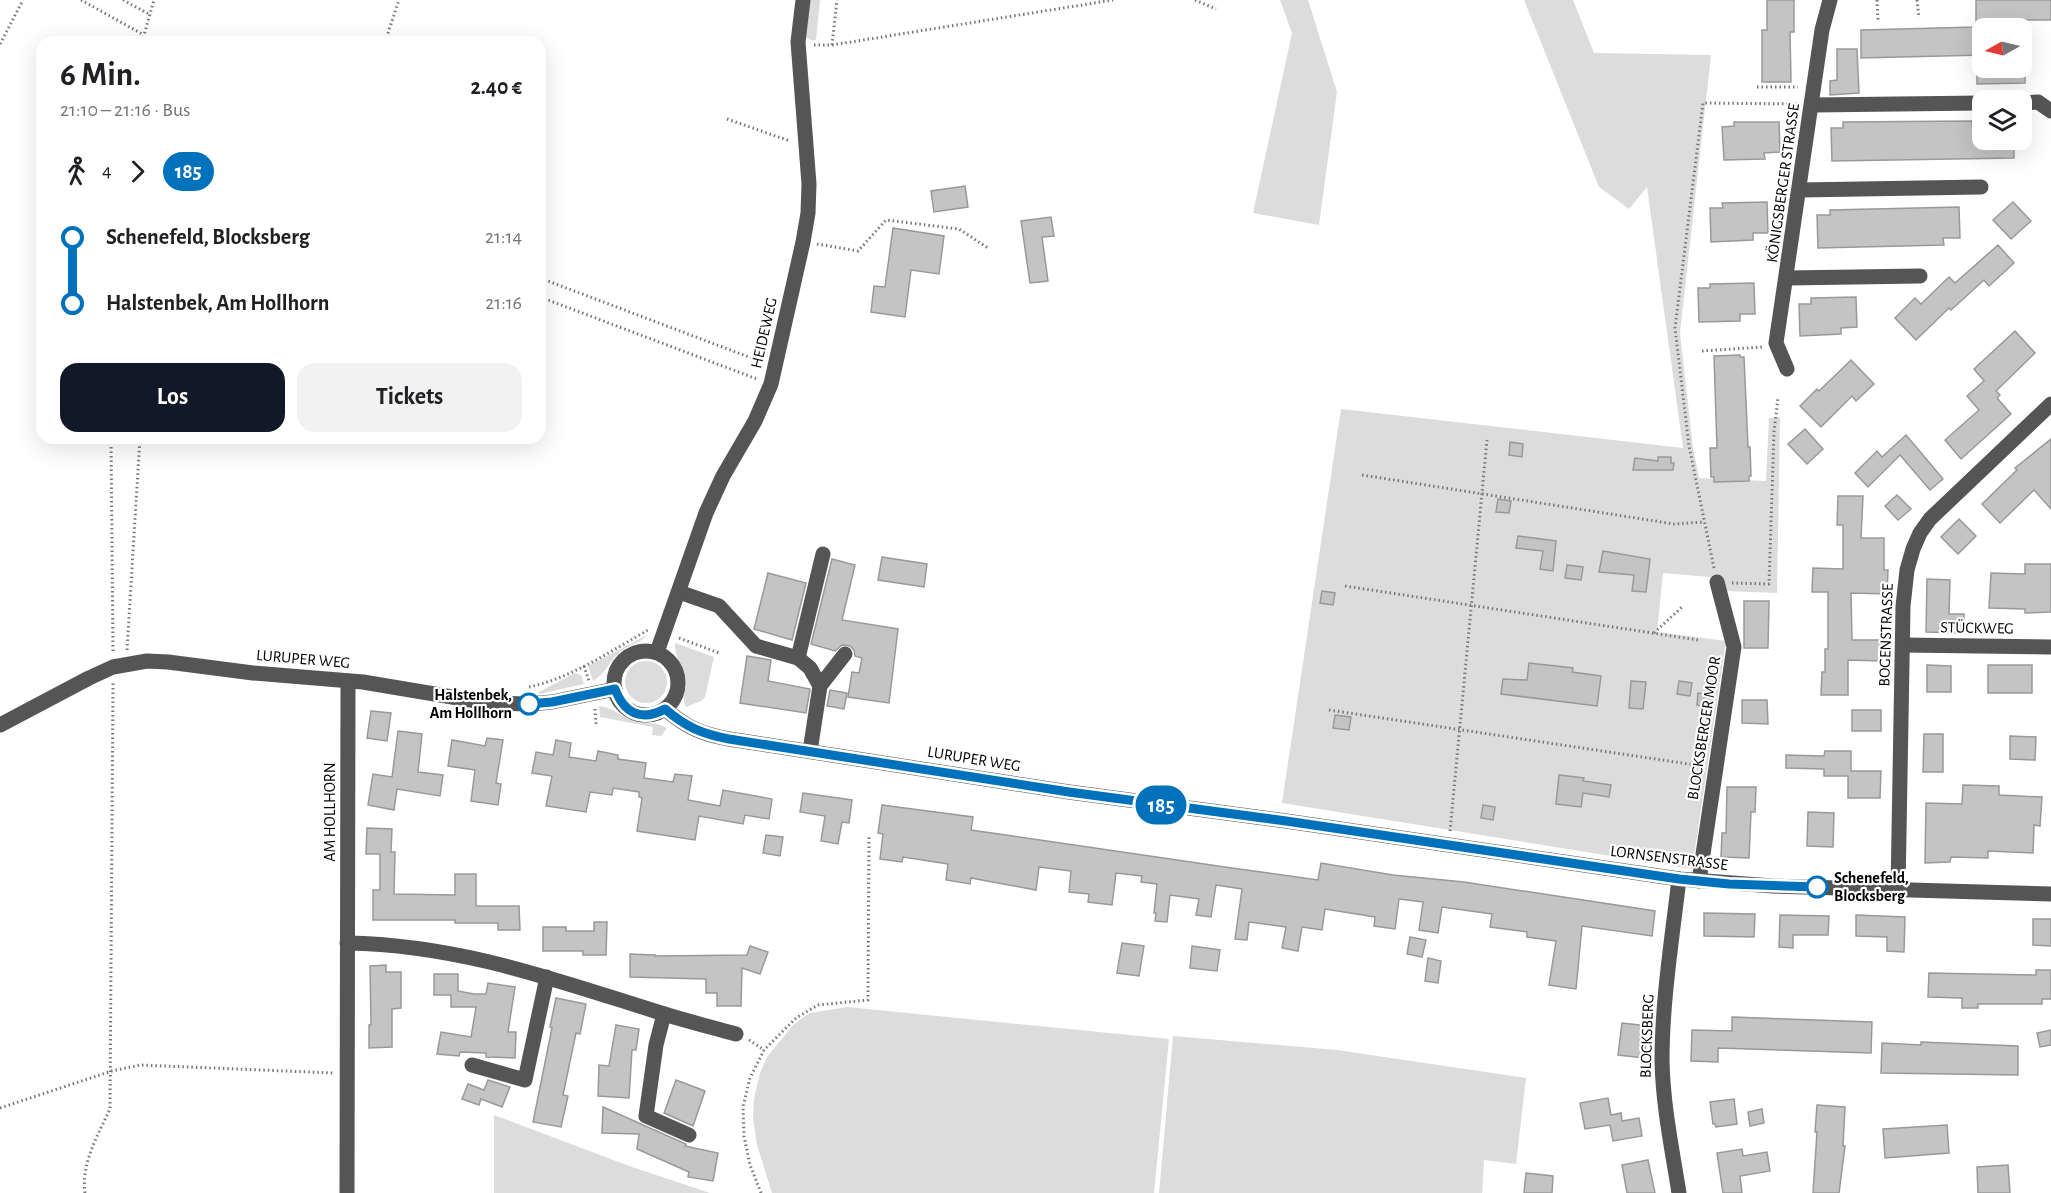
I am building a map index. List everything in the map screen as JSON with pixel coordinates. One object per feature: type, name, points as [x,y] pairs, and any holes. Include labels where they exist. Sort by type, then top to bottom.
[{"type":"street","name":"HEIDEWEG","points":[[657,652],[706,513],[723,476],[755,421],[771,384],[803,242],[808,213],[809,184],[807,141],[799,75],[798,42],[803,0]]},
{"type":"street","name":"KÖNIGSBERGER STRASSE","points":[[1776,343],[1800,190],[1808,105],[1830,0]]},
{"type":"street","points":[[2032,102],[2038,102],[2051,111]]},
{"type":"street","points":[[1808,105],[1972,103]]},
{"type":"street","points":[[1800,190],[1981,187]]},
{"type":"street","points":[[1787,278],[1920,276]]},
{"type":"street","points":[[1776,343],[1787,369]]},
{"type":"street","name":"BOGENSTRASSE","points":[[1898,890],[1903,606],[1907,570],[1913,549],[1920,533],[1941,507],[2051,404]]},
{"type":"street","points":[[798,658],[823,554]]},
{"type":"street","name":"BLOCKSBERGER MOOR","points":[[1699,881],[1734,647],[1717,582]]},
{"type":"street","points":[[679,592],[720,606],[756,646],[798,658],[810,668],[820,686]]},
{"type":"street","name":"STÜCKWEG","points":[[1903,645],[2051,647]]},
{"type":"street","points":[[648,650],[657,652],[674,668],[677,691],[673,701],[656,714],[643,715],[632,712],[624,707],[615,689],[618,666],[626,657],[637,652],[648,650]]},
{"type":"street","points":[[810,751],[820,686],[845,654]]},
{"type":"street","name":"LURUPER WEG","points":[[0,725],[89,678],[120,665],[147,661],[348,681],[488,703],[552,702],[615,689]]},
{"type":"street","name":"AM HOLLHORN","points":[[347,1193],[348,681]]},
{"type":"street","name":"LURUPER WEG","points":[[665,709],[683,724],[707,734],[1069,792],[1286,821]]},
{"type":"street","name":"LORNSENSTRASSE","points":[[1286,821],[1699,881],[2051,894]]},
{"type":"street","name":"BLOCKSBERG","points":[[1679,879],[1664,1017],[1662,1061],[1664,1100],[1679,1193]]},
{"type":"street","points":[[347,943],[459,954],[494,962],[736,1034]]},
{"type":"street","points":[[472,1065],[525,1080],[547,977]]},
{"type":"street","points":[[664,1014],[656,1045],[646,1116],[689,1135]]},
{"type":"path","points":[[0,44],[23,0]]},
{"type":"path","points":[[81,0],[144,35],[154,0]]},
{"type":"path","points":[[123,0],[151,15]]},
{"type":"path","points":[[387,36],[399,0]]},
{"type":"path","points":[[832,45],[837,0]]},
{"type":"path","points":[[798,42],[832,45],[1113,0]]},
{"type":"path","points":[[1195,0],[1216,9]]},
{"type":"path","points":[[1876,0],[1878,20]]},
{"type":"path","points":[[1917,0],[1918,18]]},
{"type":"path","points":[[1757,87],[1806,87]]},
{"type":"path","points":[[1778,398],[1774,432],[1769,584],[1717,582],[1689,446],[1675,328],[1703,103],[1808,105]]},
{"type":"path","points":[[727,119],[788,141],[807,141]]},
{"type":"path","points":[[803,242],[858,251],[886,220],[958,229],[988,248]]},
{"type":"path","points":[[546,280],[775,366]]},
{"type":"path","points":[[546,299],[771,384]]},
{"type":"path","points":[[1702,351],[1760,348],[1776,343]]},
{"type":"path","points":[[1449,833],[1487,440]]},
{"type":"path","points":[[86,1193],[84,1185],[91,1150],[110,1109],[112,1071],[120,665],[111,444]]},
{"type":"path","points":[[120,665],[139,444]]},
{"type":"path","points":[[1362,475],[1674,524],[1704,522]]},
{"type":"path","points":[[1345,586],[1698,640]]},
{"type":"path","points":[[1654,633],[1683,606]]},
{"type":"path","points":[[526,688],[543,684],[584,666],[651,629]]},
{"type":"path","points":[[676,637],[719,653]]},
{"type":"path","points":[[584,666],[589,682]]},
{"type":"path","points":[[595,707],[596,724]]},
{"type":"path","points":[[1329,710],[1715,769]]},
{"type":"path","points":[[761,1193],[750,1165],[744,1136],[743,1107],[750,1078],[764,1050],[796,1018],[818,1005],[868,1000],[869,835]]},
{"type":"path","points":[[0,1108],[112,1071],[140,1065],[347,1074]]},
{"type":"shaded area","points":[[810,0],[820,0],[816,40],[810,40],[805,36]]},
{"type":"shaded area","points":[[1280,0],[1308,0],[1337,92],[1319,225],[1253,213],[1292,33]]},
{"type":"shaded area","points":[[1524,0],[1573,0],[1594,53],[1711,55],[1680,333],[1693,448],[1699,478],[1766,481],[1769,418],[1780,417],[1777,593],[1725,591],[1721,578],[1663,573],[1657,632],[1726,641],[1692,869],[1282,803],[1341,409],[1683,448],[1647,187],[1629,209],[1599,187]]},
{"type":"shaded area","points":[[649,634],[620,652],[602,674],[593,681],[588,666]]},
{"type":"shaded area","points":[[675,643],[714,657],[705,697],[686,707],[682,673]]},
{"type":"shaded area","points":[[646,661],[661,667],[667,682],[661,697],[646,703],[631,697],[625,682],[631,667]]},
{"type":"shaded area","points":[[575,673],[581,675],[584,684],[539,694],[539,692]]},
{"type":"shaded area","points":[[599,706],[635,721],[658,724],[667,728],[661,736],[652,735],[653,727],[600,717]]},
{"type":"shaded area","points":[[847,1007],[1169,1039],[1154,1193],[772,1193],[757,1145],[753,1119],[754,1099],[760,1073],[767,1057],[794,1024],[810,1013]]},
{"type":"shaded area","points":[[1173,1036],[1337,1050],[1526,1078],[1516,1164],[1484,1160],[1482,1193],[1159,1193]]},
{"type":"shaded area","points":[[494,1115],[632,1167],[710,1193],[494,1193]]},
{"type":"building","points":[[1767,0],[1794,0],[1794,32],[1790,32],[1791,82],[1762,82],[1762,30],[1767,30]]},
{"type":"building","points":[[1976,0],[2051,0],[2051,20],[1976,18]]},
{"type":"building","points":[[1972,27],[1972,55],[1861,58],[1861,30]]},
{"type":"building","points":[[1837,49],[1857,49],[1859,93],[1830,95],[1830,81],[1837,80]]},
{"type":"building","points":[[1977,78],[2025,78],[2025,83],[1977,84]]},
{"type":"building","points":[[1972,121],[1972,150],[2014,150],[2014,158],[1832,161],[1831,128],[1843,128],[1843,122]]},
{"type":"building","points":[[1734,122],[1779,122],[1780,152],[1764,153],[1765,159],[1724,160],[1722,127],[1734,126]]},
{"type":"building","points":[[965,186],[968,207],[934,212],[931,191]]},
{"type":"building","points":[[1767,202],[1768,233],[1753,233],[1753,240],[1711,242],[1710,208],[1723,208],[1722,203]]},
{"type":"building","points":[[2013,202],[2031,221],[2011,239],[1993,220]]},
{"type":"building","points":[[1959,207],[1960,238],[1943,238],[1944,245],[1818,248],[1817,215],[1830,215],[1830,210]]},
{"type":"building","points":[[1051,217],[1054,236],[1042,237],[1048,281],[1030,283],[1021,221]]},
{"type":"building","points":[[893,228],[944,236],[939,274],[911,270],[905,317],[871,312],[874,286],[885,287]]},
{"type":"building","points":[[1998,245],[2014,263],[1989,286],[1984,280],[1951,310],[1949,308],[1916,340],[1895,318],[1915,298],[1921,304],[1949,277],[1955,283]]},
{"type":"building","points":[[1754,283],[1755,314],[1740,314],[1740,321],[1699,322],[1698,288],[1710,288],[1710,284]]},
{"type":"building","points":[[1856,297],[1857,327],[1841,328],[1841,334],[1800,336],[1799,304],[1811,304],[1811,298]]},
{"type":"building","points":[[2015,331],[2035,353],[1996,391],[2000,395],[1997,398],[2011,414],[1961,459],[1945,440],[1979,410],[1967,396],[1984,381],[1974,369]]},
{"type":"building","points":[[1740,355],[1744,357],[1751,476],[1749,476],[1749,481],[1714,482],[1714,477],[1711,477],[1710,448],[1717,448],[1714,356]]},
{"type":"building","points":[[1851,360],[1874,384],[1856,401],[1852,396],[1821,427],[1800,406]]},
{"type":"building","points":[[1805,429],[1823,449],[1807,464],[1788,444]]},
{"type":"building","points":[[1906,435],[1943,479],[1930,490],[1900,455],[1868,487],[1855,473],[1877,451],[1882,457]]},
{"type":"building","points":[[2051,439],[2051,509],[2034,490],[2000,523],[1982,504],[2017,470],[2015,468]]},
{"type":"building","points":[[1510,442],[1523,444],[1522,457],[1509,455]]},
{"type":"building","points":[[1658,457],[1671,457],[1671,463],[1674,463],[1673,470],[1633,470],[1635,458],[1658,461]]},
{"type":"building","points":[[1897,495],[1911,509],[1898,520],[1885,506]]},
{"type":"building","points":[[1838,496],[1863,496],[1861,538],[1884,538],[1884,570],[1888,570],[1887,594],[1851,593],[1852,640],[1882,640],[1881,661],[1848,660],[1848,695],[1821,695],[1822,672],[1825,672],[1825,649],[1828,649],[1828,592],[1812,592],[1813,568],[1843,569],[1843,525],[1837,525]]},
{"type":"building","points":[[1498,499],[1511,501],[1509,513],[1496,512]]},
{"type":"building","points":[[1959,519],[1976,536],[1958,554],[1941,537]]},
{"type":"building","points":[[1518,536],[1556,541],[1553,571],[1540,569],[1543,551],[1516,548]]},
{"type":"building","points":[[1603,551],[1650,559],[1646,592],[1632,591],[1634,575],[1599,572]]},
{"type":"building","points":[[882,557],[927,564],[924,587],[878,580]]},
{"type":"building","points":[[832,559],[855,565],[842,620],[898,629],[889,703],[848,697],[852,672],[859,673],[862,658],[855,656],[850,646],[842,645],[835,651],[811,644]]},
{"type":"building","points":[[2025,564],[2051,564],[2051,612],[2025,613],[2025,609],[1989,608],[1991,573],[2025,574]]},
{"type":"building","points":[[1567,565],[1583,567],[1581,580],[1565,578]]},
{"type":"building","points":[[768,573],[806,583],[792,640],[754,629]]},
{"type":"building","points":[[1927,579],[1950,580],[1949,614],[1964,614],[1964,633],[1926,632]]},
{"type":"building","points":[[1322,591],[1335,593],[1333,605],[1320,603]]},
{"type":"building","points":[[1744,601],[1769,601],[1768,648],[1744,648]]},
{"type":"building","points":[[747,656],[771,660],[768,681],[810,689],[806,713],[740,703]]},
{"type":"building","points":[[1529,663],[1573,668],[1572,672],[1601,676],[1597,706],[1501,694],[1503,679],[1527,680]]},
{"type":"building","points":[[1927,665],[1951,666],[1951,692],[1927,692]]},
{"type":"building","points":[[1988,665],[2032,665],[2032,693],[1988,693]]},
{"type":"building","points":[[1631,681],[1646,682],[1643,709],[1629,708]]},
{"type":"building","points":[[1679,681],[1692,683],[1690,696],[1677,694]]},
{"type":"building","points":[[830,690],[847,693],[844,709],[827,706]]},
{"type":"building","points":[[1698,693],[1712,695],[1711,707],[1697,705]]},
{"type":"building","points":[[1742,700],[1767,700],[1768,724],[1742,723]]},
{"type":"building","points":[[1852,710],[1881,710],[1881,731],[1852,731]]},
{"type":"building","points":[[371,711],[391,713],[387,741],[367,738]]},
{"type":"building","points":[[1335,715],[1351,717],[1349,730],[1333,728]]},
{"type":"building","points":[[398,731],[422,734],[418,772],[443,775],[440,796],[397,789],[394,810],[368,805],[373,774],[392,777]]},
{"type":"building","points":[[1924,734],[1943,734],[1943,772],[1923,772]]},
{"type":"building","points":[[2010,736],[2036,737],[2035,760],[2010,759]]},
{"type":"building","points":[[487,738],[503,740],[496,783],[501,784],[498,805],[471,801],[475,770],[448,766],[452,740],[485,746]]},
{"type":"building","points":[[556,740],[571,743],[569,757],[596,761],[598,751],[618,755],[618,759],[646,763],[644,778],[673,782],[675,774],[692,776],[688,800],[720,806],[723,790],[772,799],[769,819],[745,815],[743,824],[699,816],[695,840],[637,831],[642,798],[639,797],[639,792],[613,788],[612,795],[590,792],[586,812],[546,806],[552,776],[532,773],[536,752],[553,755]]},
{"type":"building","points":[[1825,751],[1851,751],[1851,771],[1881,771],[1880,798],[1848,798],[1848,776],[1824,776],[1824,769],[1786,768],[1786,755],[1824,756]]},
{"type":"building","points":[[1559,775],[1611,785],[1609,797],[1583,793],[1581,807],[1556,804]]},
{"type":"building","points":[[1963,785],[1999,786],[1999,795],[2042,797],[2040,826],[2034,825],[2033,853],[1988,851],[1988,858],[1951,857],[1950,862],[1925,863],[1926,803],[1962,804]]},
{"type":"building","points":[[1727,787],[1756,787],[1755,812],[1751,812],[1749,858],[1721,857],[1722,833],[1726,833]]},
{"type":"building","points":[[803,793],[852,800],[849,823],[842,822],[838,844],[821,841],[825,816],[800,812]]},
{"type":"building","points":[[882,805],[973,817],[971,830],[1318,880],[1321,863],[1655,911],[1652,936],[1582,926],[1576,989],[1549,985],[1556,941],[1527,937],[1527,932],[1490,927],[1492,914],[1442,907],[1438,933],[1419,930],[1423,902],[1399,899],[1395,929],[1374,926],[1375,917],[1325,909],[1322,930],[1302,927],[1298,951],[1282,948],[1286,927],[1249,922],[1247,940],[1235,939],[1242,889],[1216,885],[1211,917],[1196,915],[1199,899],[1170,895],[1167,922],[1155,921],[1157,884],[1141,882],[1142,876],[1116,873],[1112,905],[1088,902],[1089,894],[1069,892],[1071,871],[1039,867],[1036,890],[971,878],[970,884],[946,880],[948,864],[903,857],[902,862],[880,859],[883,834],[878,833]]},
{"type":"building","points":[[1483,805],[1495,807],[1493,820],[1481,818]]},
{"type":"building","points":[[1808,812],[1834,813],[1833,847],[1807,846]]},
{"type":"building","points":[[367,828],[392,829],[391,852],[395,852],[394,894],[455,895],[455,874],[476,874],[476,906],[519,906],[520,930],[498,930],[498,923],[455,923],[455,920],[373,920],[373,890],[380,890],[380,854],[366,854]]},
{"type":"building","points":[[766,835],[783,837],[780,856],[763,853]]},
{"type":"building","points":[[1704,913],[1755,914],[1754,937],[1704,936]]},
{"type":"building","points":[[1780,915],[1829,916],[1828,935],[1793,935],[1793,948],[1779,947]]},
{"type":"building","points":[[1856,915],[1905,917],[1904,952],[1887,951],[1887,937],[1856,936]]},
{"type":"building","points":[[2033,919],[2051,919],[2051,946],[2033,945]]},
{"type":"building","points":[[594,922],[607,922],[606,955],[583,955],[583,951],[543,951],[543,927],[566,927],[566,931],[594,931]]},
{"type":"building","points":[[1410,937],[1426,940],[1422,957],[1407,954]]},
{"type":"building","points":[[1122,943],[1144,946],[1139,976],[1117,973]]},
{"type":"building","points":[[750,946],[768,952],[760,974],[742,968],[741,1006],[717,1006],[717,993],[706,993],[706,979],[630,977],[630,954],[747,955]]},
{"type":"building","points":[[1192,946],[1220,950],[1217,971],[1190,968]]},
{"type":"building","points":[[1428,958],[1441,961],[1438,983],[1425,981]]},
{"type":"building","points":[[386,965],[386,972],[401,972],[401,1008],[392,1009],[392,1047],[369,1048],[370,966]]},
{"type":"building","points":[[2036,970],[2051,970],[2051,999],[2042,999],[2042,1004],[1978,1004],[1978,1008],[1962,1008],[1962,998],[1928,997],[1929,973],[2036,975]]},
{"type":"building","points":[[434,974],[458,974],[458,991],[474,994],[486,994],[488,983],[515,987],[508,1032],[516,1032],[515,1058],[486,1057],[486,1053],[460,1052],[459,1056],[437,1054],[441,1032],[471,1037],[476,1007],[451,1007],[451,995],[434,995]]},
{"type":"building","points":[[556,998],[586,1004],[580,1034],[576,1033],[563,1095],[568,1096],[561,1127],[533,1122]]},
{"type":"building","points":[[1732,1017],[1872,1022],[1871,1053],[1718,1048],[1718,1062],[1691,1061],[1692,1030],[1732,1031]]},
{"type":"building","points":[[1622,1023],[1648,1026],[1644,1058],[1618,1055]]},
{"type":"building","points":[[616,1025],[639,1029],[636,1050],[632,1050],[629,1098],[598,1096],[599,1065],[609,1066]]},
{"type":"building","points":[[2051,1030],[2051,1045],[2040,1047],[2037,1033]]},
{"type":"building","points":[[1921,1042],[2018,1046],[2018,1075],[1881,1073],[1882,1043],[1921,1045]]},
{"type":"building","points":[[488,1080],[510,1087],[502,1107],[481,1099],[479,1105],[462,1099],[468,1084],[484,1090]]},
{"type":"building","points":[[676,1080],[705,1091],[693,1126],[664,1113]]},
{"type":"building","points":[[1608,1098],[1611,1115],[1621,1113],[1622,1121],[1639,1118],[1642,1136],[1613,1141],[1610,1125],[1585,1129],[1580,1103]]},
{"type":"building","points":[[1734,1099],[1737,1124],[1716,1127],[1713,1124],[1710,1102]]},
{"type":"building","points":[[1817,1105],[1845,1107],[1843,1146],[1845,1146],[1839,1193],[1813,1193]]},
{"type":"building","points":[[603,1107],[686,1144],[685,1146],[718,1153],[713,1181],[688,1177],[689,1172],[637,1149],[639,1134],[602,1133]]},
{"type":"building","points":[[1762,1109],[1764,1123],[1750,1126],[1748,1112]]},
{"type":"building","points":[[1947,1125],[1949,1153],[1885,1158],[1883,1129]]},
{"type":"building","points":[[1742,1149],[1743,1156],[1767,1152],[1770,1171],[1740,1176],[1742,1193],[1723,1193],[1717,1153]]},
{"type":"building","points":[[1648,1160],[1655,1193],[1627,1193],[1622,1165]]},
{"type":"building","points":[[2008,1165],[2010,1193],[1978,1193],[1977,1167]]},
{"type":"building","points":[[1526,1173],[1553,1176],[1552,1193],[1524,1193]]},
{"type":"bus line","name":"185","points":[[529,704],[584,697],[615,689],[624,707],[632,712],[643,715],[656,714],[665,709],[692,729],[729,739],[1069,792],[1286,821],[1679,879],[1729,884],[1817,887]]},
{"type":"place","name":"Halstenbek, Am Hollhorn","points":[[529,704]]},
{"type":"place","name":"Schenefeld, Blocksberg","points":[[1817,887]]}]
